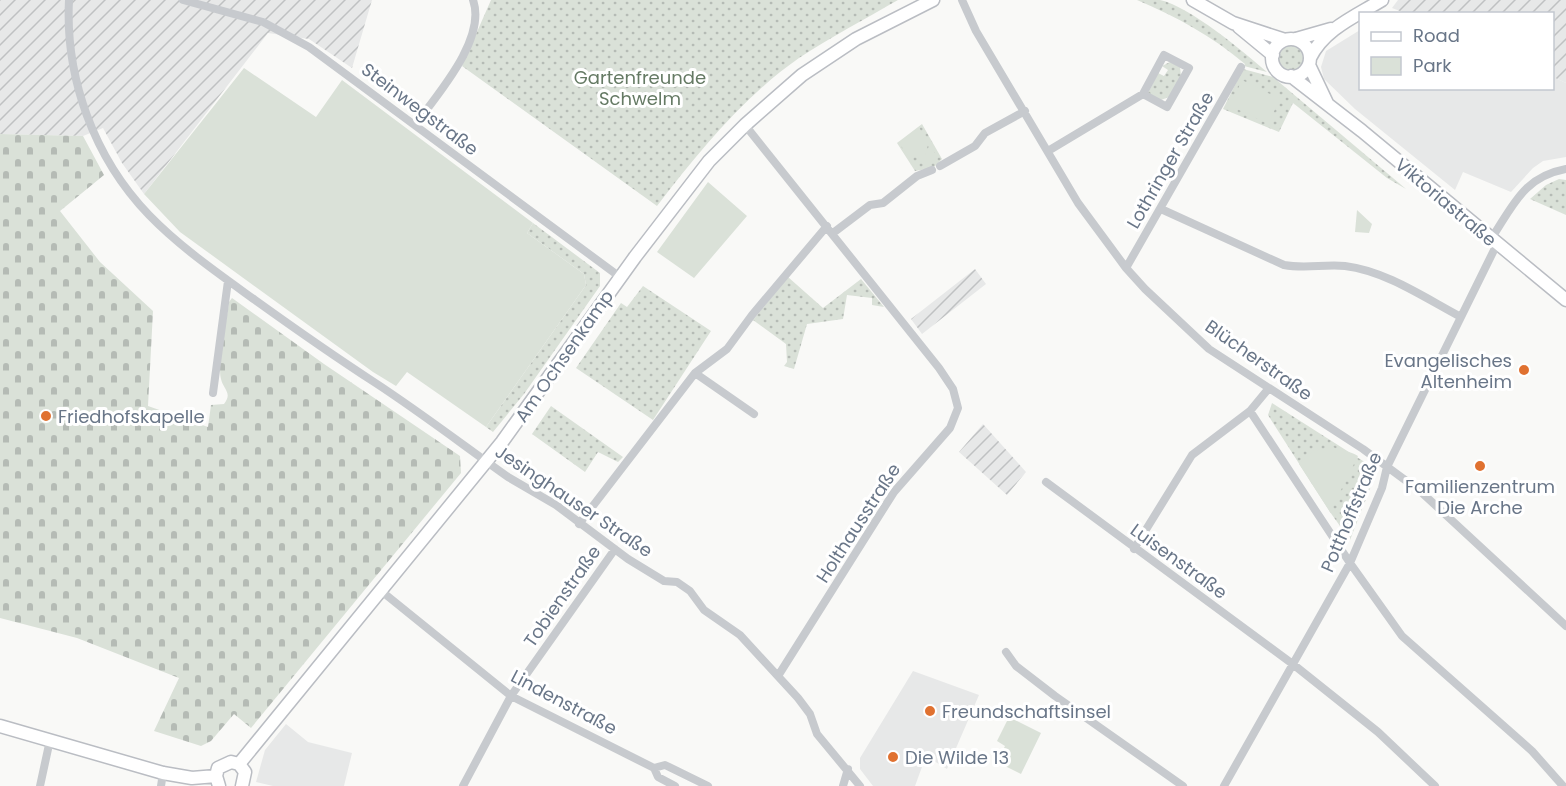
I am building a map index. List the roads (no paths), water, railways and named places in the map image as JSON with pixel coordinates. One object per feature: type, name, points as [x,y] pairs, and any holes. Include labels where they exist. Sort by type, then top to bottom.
[{"type":"main road","name":"Am Ochsenkamp","points":[[239,764],[487,461],[620,277],[709,161],[780,93],[840,48],[900,14],[933,0]]},
{"type":"main road","points":[[1193,0],[1233,23],[1273,55],[1277,70],[1291,76],[1302,73],[1319,43],[1338,27],[1359,14]]},
{"type":"main road","points":[[1362,12],[1382,0]]},
{"type":"main road","points":[[1233,23],[1306,46],[1309,61]]},
{"type":"main road","points":[[1273,55],[1277,46],[1290,40],[1338,27]]},
{"type":"main road","name":"Viktoriastraße","points":[[1309,61],[1327,103]]},
{"type":"main road","name":"Viktoriastraße","points":[[1291,76],[1327,103],[1566,300]]},
{"type":"main road","points":[[0,726],[163,773],[192,778],[217,781],[224,764],[239,764],[245,772],[242,786]]},
{"type":"street","name":"Jesinghauser Straße","points":[[69,0],[68,28],[72,64],[94,134],[114,171],[149,216],[228,281],[487,461],[556,505],[579,524],[664,581],[677,582],[690,591],[704,610],[729,625],[748,642],[778,676],[810,714],[817,734],[860,786]]},
{"type":"street","name":"Steinwegstraße","points":[[183,0],[241,14],[290,36],[415,125],[620,277]]},
{"type":"street","points":[[415,125],[461,59],[477,21],[473,0]]},
{"type":"street","name":"Blücherstraße","points":[[962,0],[976,31],[1078,202],[1126,268],[1209,349],[1388,467],[1420,491],[1566,626]]},
{"type":"street","points":[[1048,151],[1143,94],[1164,55],[1189,69],[1167,107],[1143,94]]},
{"type":"street","name":"Lothringer Straße","points":[[1126,268],[1241,67]]},
{"type":"street","points":[[579,524],[695,373],[717,359],[830,230],[870,205],[883,203],[917,176],[975,146],[985,133],[1024,111]]},
{"type":"street","points":[[745,125],[830,230]]},
{"type":"street","name":"Potthoffstraße","points":[[1224,786],[1350,563],[1382,488],[1388,467],[1461,317],[1494,242],[1530,184],[1540,177],[1566,169]]},
{"type":"street","points":[[1161,210],[1284,266],[1304,269],[1343,266],[1361,269],[1383,277],[1461,317]]},
{"type":"street","name":"Holthausstraße","points":[[778,676],[894,492],[950,428],[958,408],[953,389],[908,326],[830,230]]},
{"type":"street","points":[[213,393],[228,281]]},
{"type":"street","points":[[695,373],[754,414]]},
{"type":"street","points":[[1134,549],[1192,455],[1250,411],[1269,388]]},
{"type":"street","points":[[1250,411],[1350,563],[1402,636],[1532,751],[1563,786]]},
{"type":"street","name":"Luisenstraße","points":[[1046,482],[1294,665],[1378,732],[1435,786]]},
{"type":"street","name":"Tobienstraße","points":[[464,786],[511,696],[615,549]]},
{"type":"street","name":"Lindenstraße","points":[[380,590],[511,696],[654,768],[665,765],[708,786]]},
{"type":"street","points":[[1006,652],[1016,666],[1055,696],[1183,786]]},
{"type":"street","points":[[40,786],[50,740]]},
{"type":"street","name":"Lindenstraße","points":[[654,768],[657,777],[675,786]]},
{"type":"street","points":[[843,786],[848,770]]},
{"type":"street","points":[[161,786],[163,773]]},
{"type":"place","name":"Evangelisches Altenheim","points":[[1524,370]]},
{"type":"place","name":"Friedhofskapelle","points":[[46,416]]},
{"type":"place","name":"Familienzentrum Die Arche","points":[[1480,466]]},
{"type":"place","name":"Freundschaftsinsel","points":[[930,711]]},
{"type":"place","name":"Die Wilde 13","points":[[893,757]]},
{"type":"park label","name":"Gartenfreunde Schwelm","points":[[640,88]]}]
